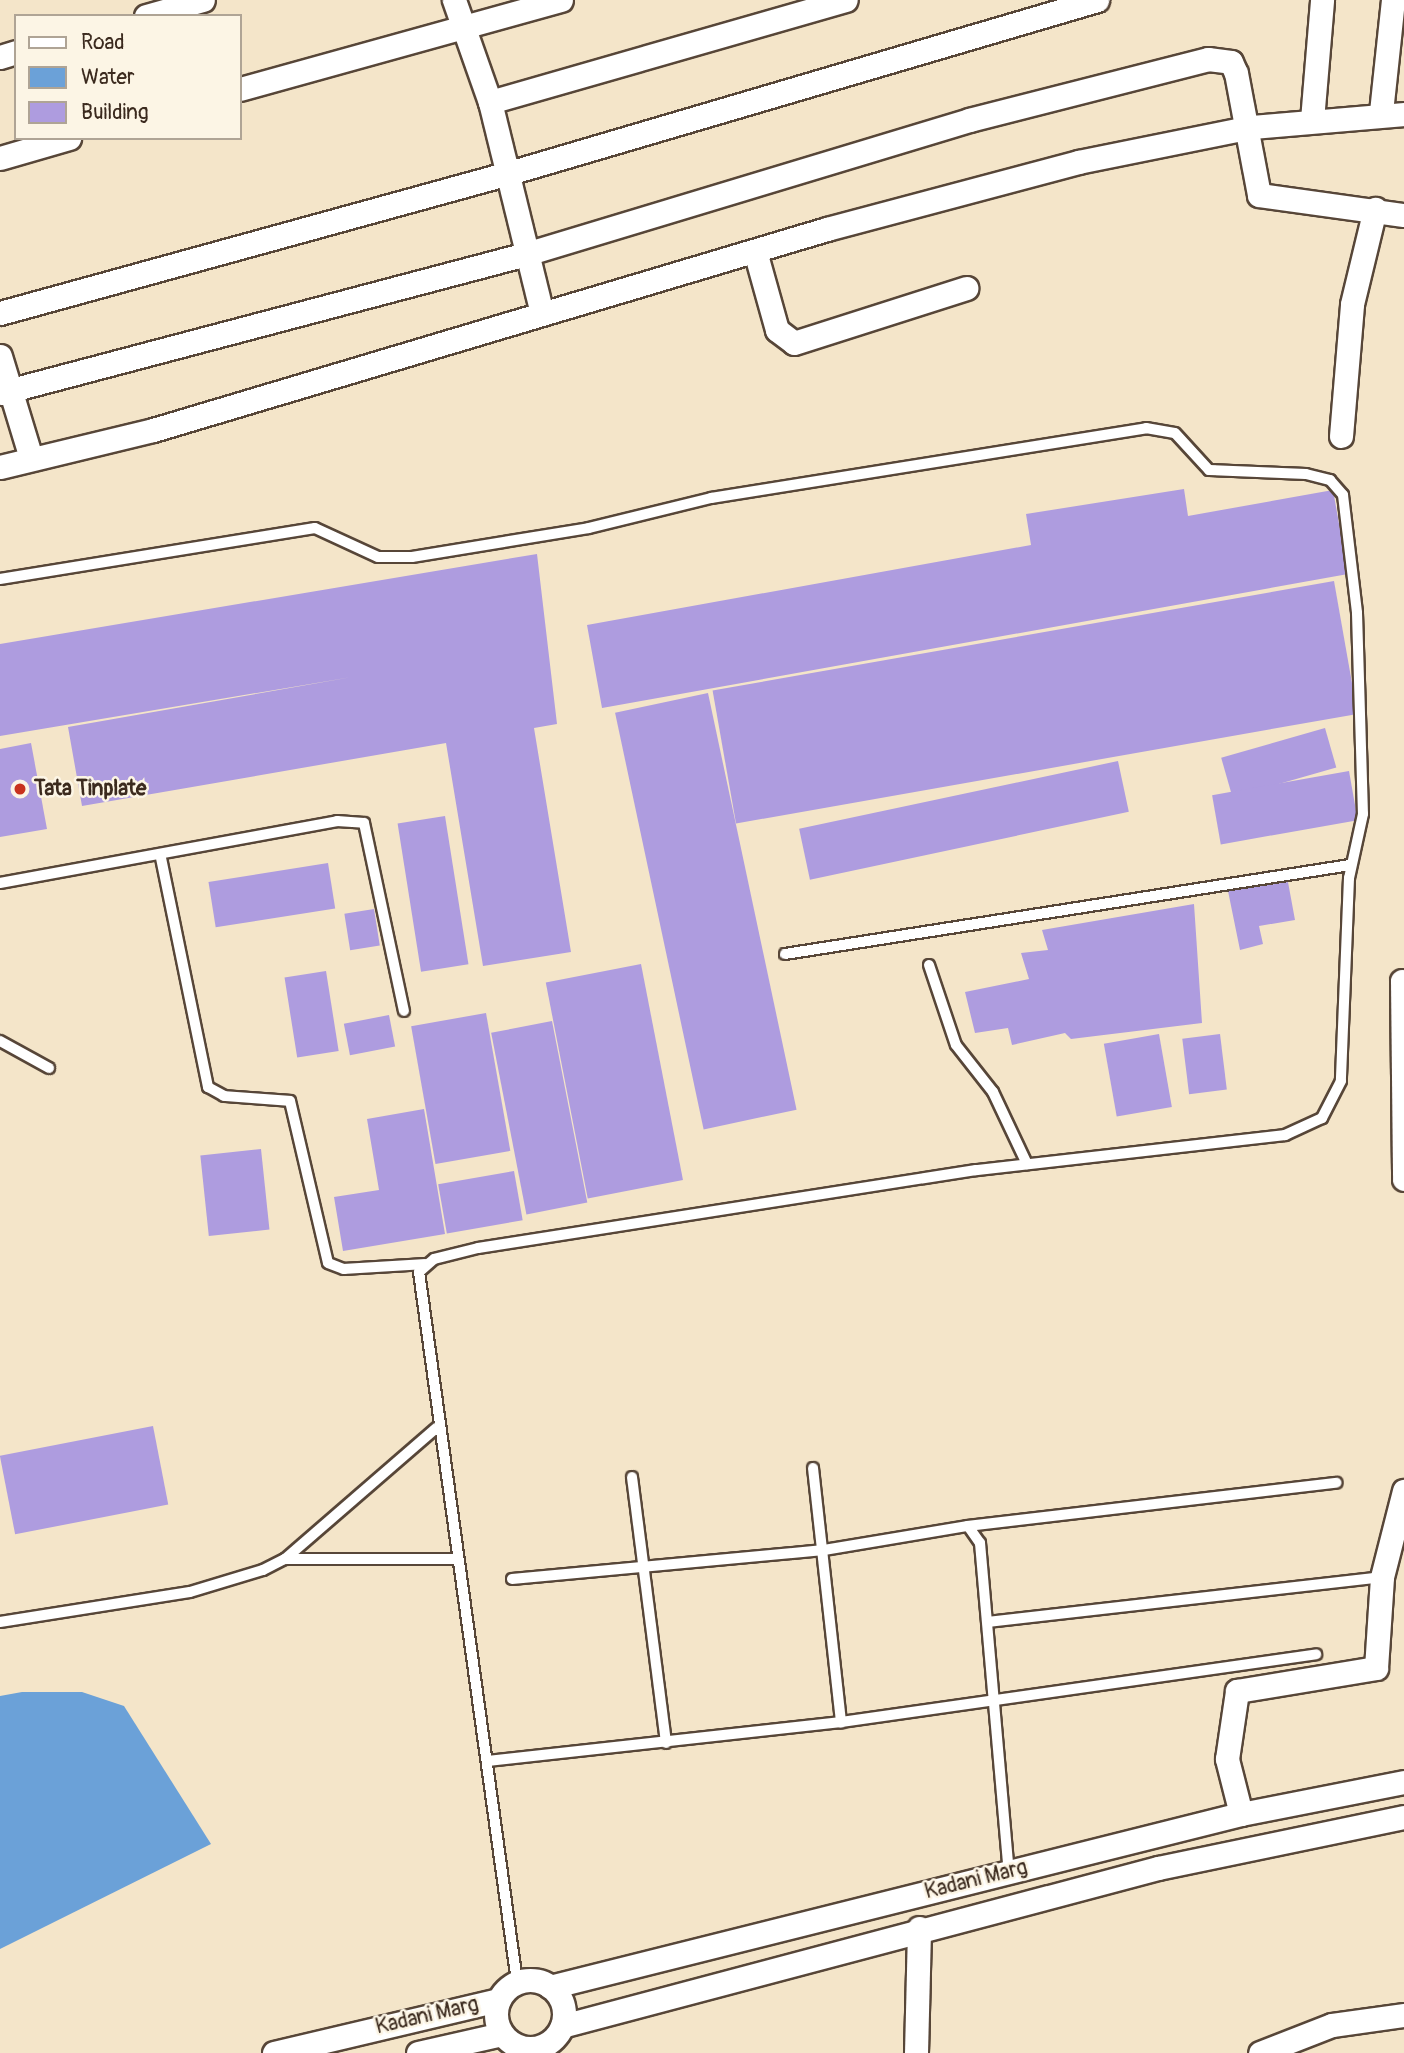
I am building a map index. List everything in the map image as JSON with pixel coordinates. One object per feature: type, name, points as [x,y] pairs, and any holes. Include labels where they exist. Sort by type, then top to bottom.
[{"type":"street","points":[[153,14],[203,0]]},
{"type":"street","points":[[454,0],[466,27],[509,173],[542,314]]},
{"type":"street","points":[[242,88],[561,0]]},
{"type":"street","points":[[489,102],[846,0]]},
{"type":"street","points":[[0,313],[509,173],[1097,0]]},
{"type":"street","points":[[1311,120],[1322,0]]},
{"type":"street","points":[[0,467],[153,430],[755,251],[1078,162],[1243,129],[1393,113],[1393,0]]},
{"type":"street","points":[[5,392],[526,254],[969,120],[1208,59],[1231,62],[1237,73],[1243,129],[1259,195],[1404,215]]},
{"type":"street","points":[[0,158],[62,140]]},
{"type":"street","points":[[1341,436],[1352,304],[1374,209]]},
{"type":"street","points":[[755,251],[777,330],[794,342],[966,288]]},
{"type":"street","points":[[0,356],[5,392],[31,458]]},
{"type":"street","points":[[1404,983],[1404,1179]]},
{"type":"street","points":[[1241,1814],[1227,1759],[1237,1691],[1376,1668],[1382,1577],[1404,1491]]},
{"type":"street","name":"Kadani Marg","points":[[550,1987],[1241,1814],[1404,1782]]},
{"type":"street","name":"Kadani Marg","points":[[562,2026],[919,1928],[1158,1868],[1404,1817]]},
{"type":"street","points":[[916,2053],[919,1928]]},
{"type":"street","points":[[517,1982],[550,1987],[562,2004],[562,2026],[549,2041],[529,2047],[502,2034],[499,2000],[517,1982]]},
{"type":"street","name":"Kadani Marg","points":[[274,2053],[499,2000]]},
{"type":"street","points":[[1260,2053],[1332,2025],[1404,2015]]},
{"type":"street","name":"Kadani Marg","points":[[418,2053],[502,2034]]},
{"type":"lane","points":[[0,579],[315,528],[378,557],[412,557],[589,528],[711,498],[1169,429],[1209,470],[1306,474],[1330,480],[1343,495],[1357,613],[1363,814],[1350,865],[1341,1082],[1322,1118],[1285,1135],[1027,1164],[478,1248],[425,1264],[344,1269],[328,1263],[290,1101],[224,1096],[208,1087],[161,858]]},
{"type":"lane","points":[[0,883],[161,858],[337,821],[363,823],[404,1011]]},
{"type":"lane","points":[[785,954],[1350,865]]},
{"type":"lane","points":[[929,965],[956,1045],[993,1093],[1027,1164]]},
{"type":"lane","points":[[0,1041],[49,1068]]},
{"type":"lane","points":[[425,1264],[417,1283],[436,1428],[488,1761],[517,1982]]},
{"type":"lane","points":[[285,1559],[436,1428]]},
{"type":"lane","points":[[813,1468],[841,1722]]},
{"type":"lane","points":[[632,1477],[640,1569],[666,1743]]},
{"type":"lane","points":[[512,1579],[824,1550],[968,1527],[1336,1483]]},
{"type":"lane","points":[[968,1527],[980,1543],[996,1700],[1009,1872]]},
{"type":"lane","points":[[0,1622],[190,1592],[285,1559],[458,1559]]},
{"type":"lane","points":[[988,1622],[1382,1577]]},
{"type":"lane","points":[[488,1761],[841,1722],[1316,1654]]},
{"type":"water","points":[[22,1692],[82,1692],[124,1706],[211,1844],[0,1949],[0,1696]]},
{"type":"building","points":[[1184,489],[1188,516],[1333,490],[1348,574],[602,708],[587,625],[1031,545],[1026,514]]},
{"type":"building","points":[[537,554],[557,724],[534,728],[571,952],[483,966],[446,743],[82,806],[68,727],[352,677],[0,736],[0,644]]},
{"type":"building","points":[[1334,581],[1357,714],[736,824],[713,691]]},
{"type":"building","points":[[708,693],[797,1110],[704,1129],[615,713]]},
{"type":"building","points":[[1325,728],[1336,767],[1232,797],[1221,758]]},
{"type":"building","name":"Tata Tinplate","points":[[31,743],[47,829],[0,837],[0,749]]},
{"type":"building","points":[[1118,761],[1129,812],[810,880],[799,829]]},
{"type":"building","points":[[1349,771],[1358,820],[1221,844],[1212,795]]},
{"type":"building","points":[[445,816],[468,964],[421,972],[398,824]]},
{"type":"building","points":[[328,863],[335,908],[216,927],[208,882]]},
{"type":"building","points":[[1288,882],[1295,920],[1259,926],[1263,944],[1240,950],[1228,891]]},
{"type":"building","points":[[1194,904],[1202,1023],[1071,1039],[1065,1033],[1012,1045],[1008,1028],[975,1033],[965,992],[1029,979],[1021,953],[1048,950],[1042,930]]},
{"type":"building","points":[[374,909],[380,946],[350,950],[344,914]]},
{"type":"building","points":[[641,964],[683,1180],[588,1198],[546,983]]},
{"type":"building","points":[[326,971],[339,1051],[297,1058],[285,978]]},
{"type":"building","points":[[486,1013],[510,1151],[435,1164],[411,1026]]},
{"type":"building","points":[[389,1015],[395,1046],[350,1055],[344,1024]]},
{"type":"building","points":[[552,1021],[587,1203],[526,1214],[491,1033]]},
{"type":"building","points":[[1159,1034],[1172,1107],[1117,1117],[1104,1044]]},
{"type":"building","points":[[1220,1034],[1227,1090],[1189,1094],[1182,1039]]},
{"type":"building","points":[[424,1109],[445,1234],[343,1251],[334,1197],[379,1190],[367,1119]]},
{"type":"building","points":[[261,1149],[269,1230],[209,1236],[200,1155]]},
{"type":"building","points":[[514,1171],[523,1220],[447,1234],[438,1184]]},
{"type":"building","points":[[153,1426],[168,1505],[15,1534],[0,1456]]},
{"type":"place","name":"Tata Tinplate","points":[[20,789]]}]
